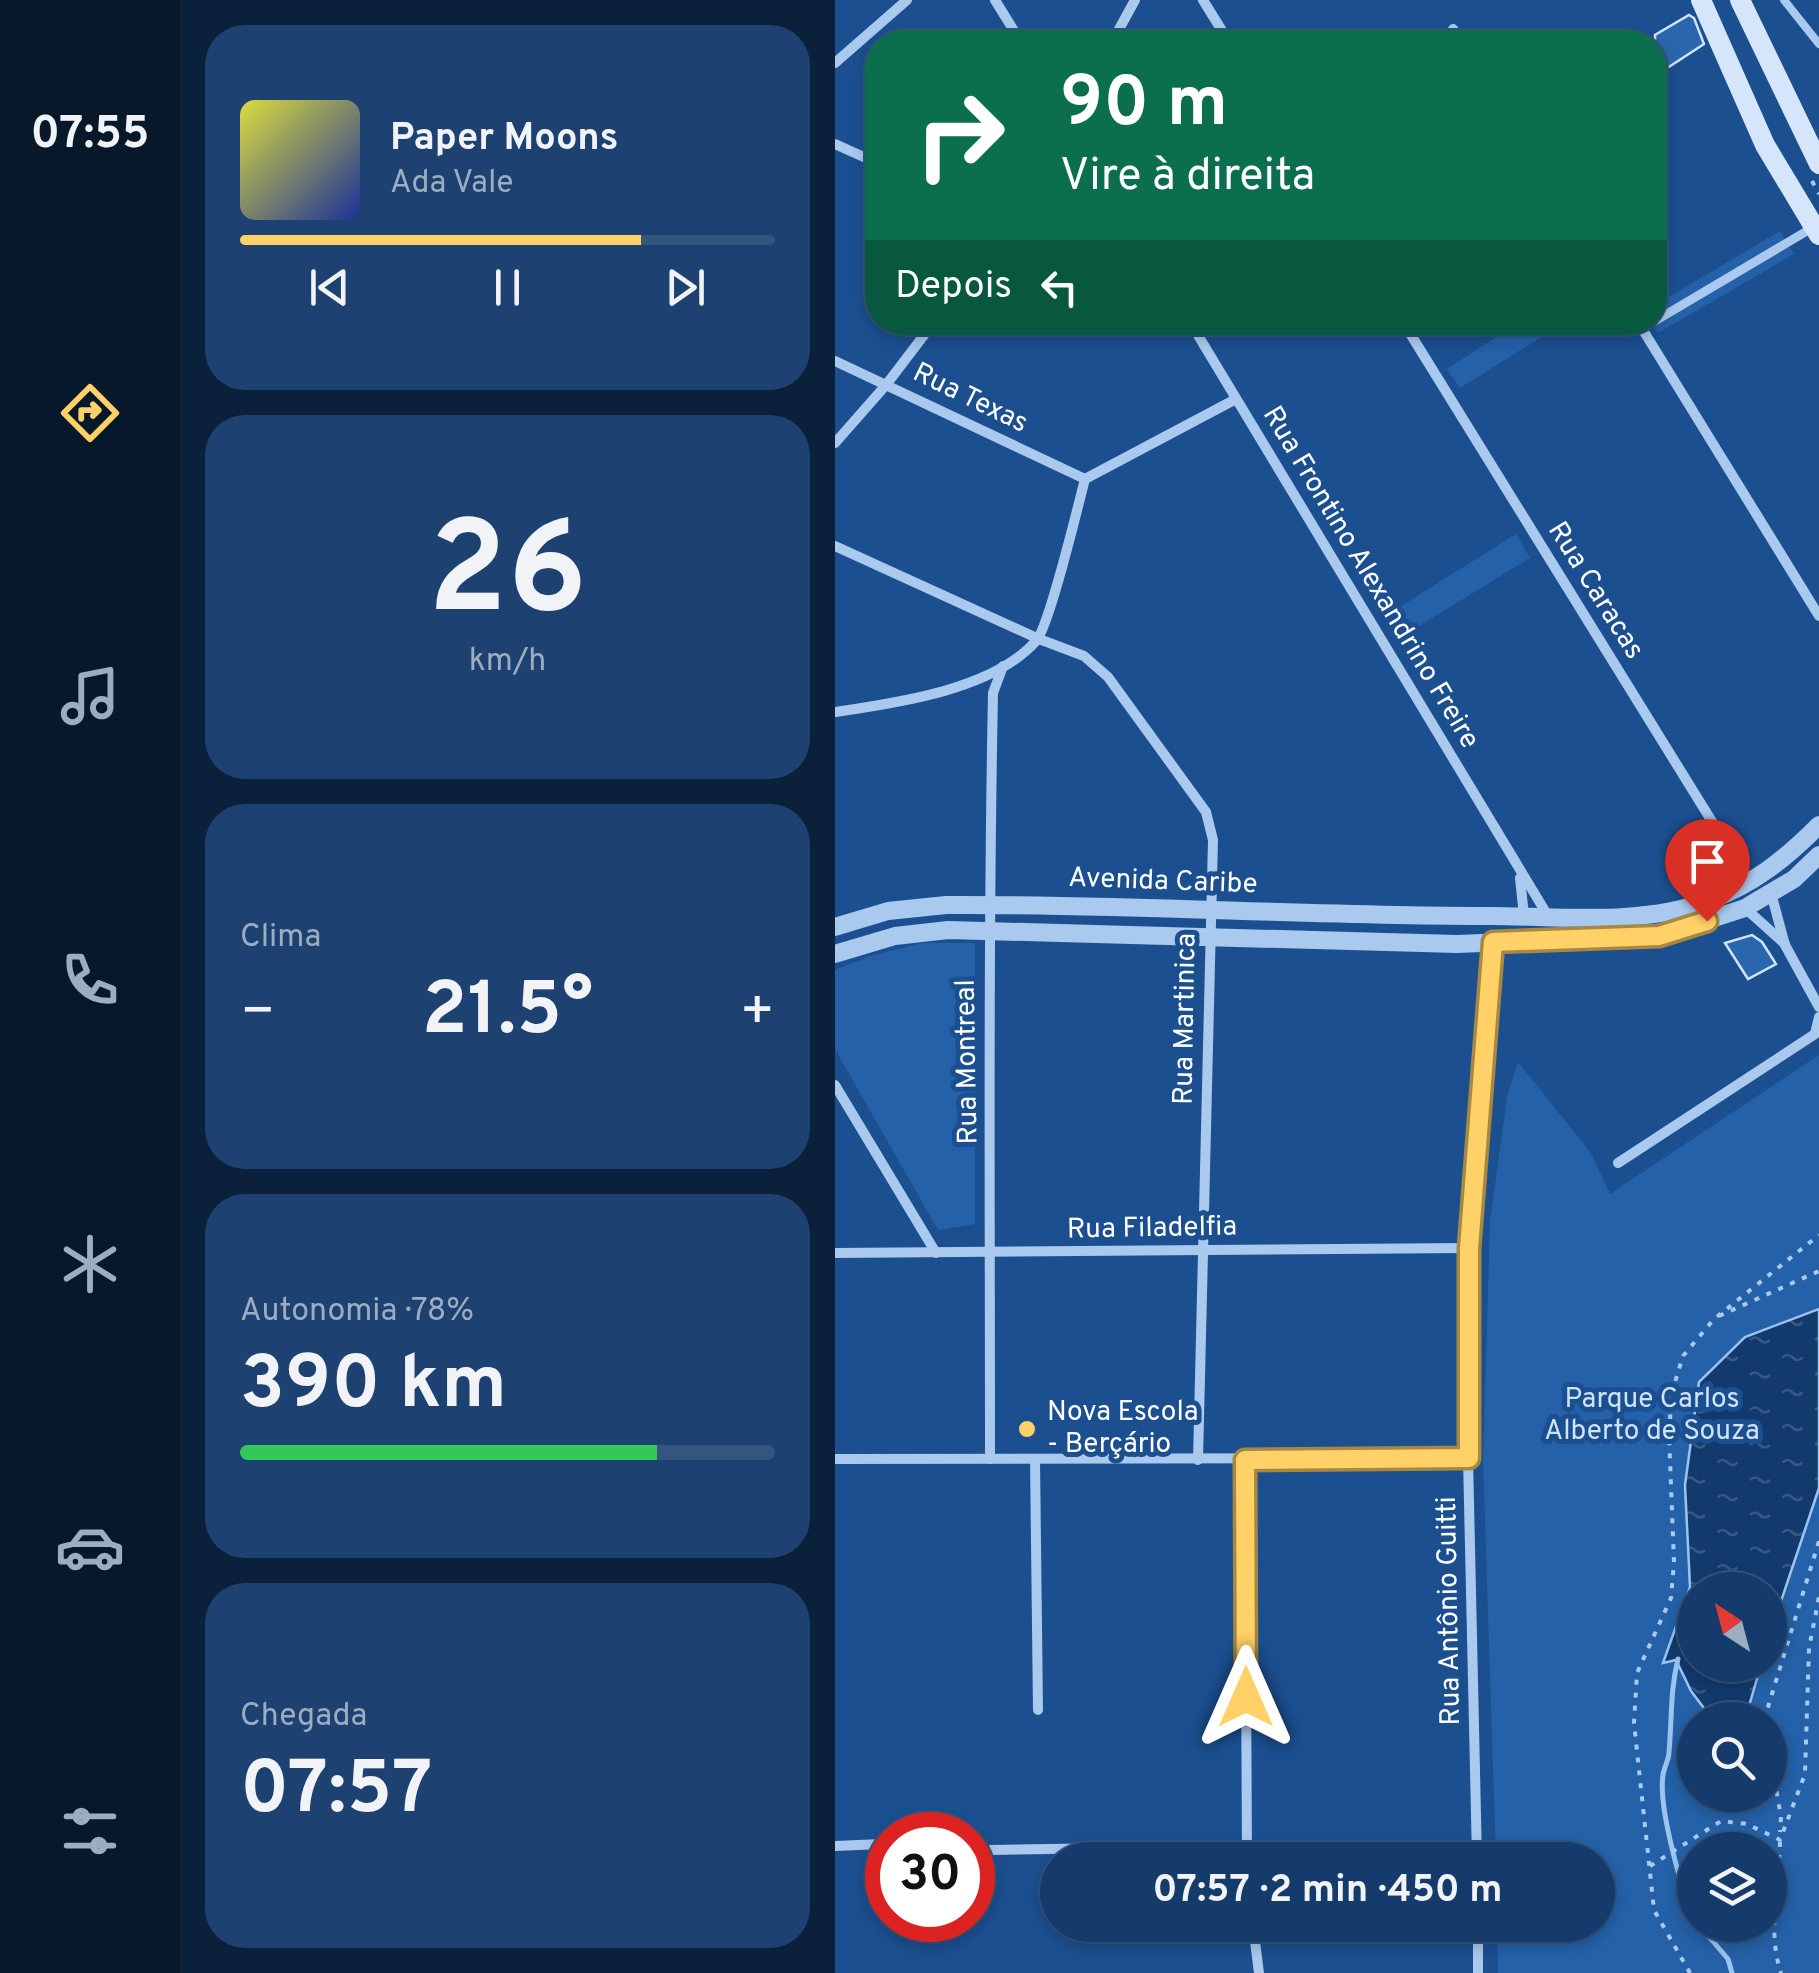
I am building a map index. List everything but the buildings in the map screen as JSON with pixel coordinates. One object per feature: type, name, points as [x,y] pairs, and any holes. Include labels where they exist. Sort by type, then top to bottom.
[{"type":"main road","points":[[1701,0],[1765,145],[1816,231]]},
{"type":"main road","points":[[1740,0],[1819,164]]},
{"type":"street","points":[[873,30],[907,0]]},
{"type":"street","points":[[995,0],[1014,30]]},
{"type":"street","points":[[1119,30],[1135,0]]},
{"type":"street","points":[[1203,0],[1222,30]]},
{"type":"street","points":[[835,63],[865,37]]},
{"type":"street","points":[[835,144],[865,158]]},
{"type":"street","points":[[1667,312],[1816,231]]},
{"type":"street","points":[[835,443],[887,385],[924,335]]},
{"type":"street","name":"Rua Frontino Alexandrino Freire","points":[[1197,335],[1548,916]]},
{"type":"street","name":"Rua Caracas","points":[[1411,335],[1750,882]]},
{"type":"street","points":[[1654,335],[1819,616]]},
{"type":"street","name":"Rua Texas","points":[[835,361],[1085,478]]},
{"type":"street","points":[[835,712],[903,702],[975,680],[1003,666],[1039,639],[1085,478],[1236,399]]},
{"type":"street","name":"Rua Martinica","points":[[835,546],[1083,656],[1109,677],[1205,812],[1213,840],[1198,1460]]},
{"type":"street","name":"Rua Montreal","points":[[990,1459],[989,904],[993,693],[1003,666]]},
{"type":"street","name":"Avenida Caribe","points":[[835,927],[888,911],[989,904],[1493,916],[1655,914],[1705,902],[1750,882],[1783,861],[1819,826]]},
{"type":"street","name":"Avenida Caribe","points":[[835,954],[895,936],[948,930],[1492,942],[1659,936],[1745,908],[1794,879],[1819,855]]},
{"type":"street","name":"Rua Frontino Alexandrino Freire","points":[[1513,857],[1522,885],[1524,916]]},
{"type":"street","points":[[1771,893],[1785,945],[1819,1007]]},
{"type":"street","points":[[1745,908],[1785,945]]},
{"type":"street","points":[[1492,942],[1484,930],[1493,916]]},
{"type":"street","points":[[1520,941],[1528,931],[1524,916]]},
{"type":"street","name":"Rua Antônio Guitti","points":[[1477,1842],[1469,1248],[1492,942]]},
{"type":"street","points":[[1617,1163],[1815,1034],[1819,1017]]},
{"type":"street","points":[[835,1086],[936,1252]]},
{"type":"street","name":"Rua Filadelfia","points":[[835,1253],[1469,1248]]},
{"type":"street","points":[[835,1459],[1469,1458]]},
{"type":"street","points":[[1035,1459],[1038,1710]]},
{"type":"street","points":[[1245,1460],[1246,1842]]},
{"type":"street","points":[[835,1846],[865,1845]]},
{"type":"street","points":[[995,1850],[1040,1849]]},
{"type":"street","points":[[1255,1942],[1259,1973]]},
{"type":"street","points":[[1478,1942],[1479,1973]]},
{"type":"lane","points":[[1783,0],[1819,44]]},
{"type":"path","points":[[1690,1973],[1655,1910],[1634,1722],[1637,1673],[1671,1598],[1675,1562],[1669,1434],[1673,1392],[1683,1356],[1713,1319],[1819,1235]]},
{"type":"path","points":[[1713,1319],[1819,1271]]},
{"type":"path","points":[[1770,1702],[1819,1541]]},
{"type":"path","points":[[1783,1832],[1805,1774],[1809,1648],[1819,1597]]},
{"type":"path","points":[[1701,1832],[1721,1821],[1747,1824],[1764,1832]]},
{"type":"path","points":[[1650,1866],[1677,1848]]},
{"type":"path","points":[[1776,1942],[1781,1973]]},
{"type":"green space","points":[[1780,231],[1794,254],[1667,328],[1667,298]]},
{"type":"green space","points":[[1499,335],[1545,335],[1460,388],[1447,369]]},
{"type":"green space","points":[[1516,534],[1530,558],[1396,640],[1382,618]]},
{"type":"green space","points":[[922,943],[975,943],[975,1224],[938,1230],[835,1049],[835,970]]},
{"type":"green space","name":"Parque Carlos Alberto de Souza","points":[[1819,1055],[1819,1973],[1498,1973],[1497,1942],[1615,1942],[1615,1842],[1495,1842],[1483,1459],[1490,1221],[1507,1097],[1518,1062],[1591,1153],[1610,1194]]},
{"type":"water","points":[[1819,1309],[1819,1488],[1787,1583],[1787,1572],[1689,1572],[1685,1485],[1699,1382],[1745,1337]]},
{"type":"water","points":[[1677,1624],[1677,1662],[1663,1663]]},
{"type":"water","points":[[1687,1682],[1756,1682],[1750,1702],[1699,1702]]},
{"type":"waterway","points":[[1677,1665],[1662,1789],[1677,1867]]},
{"type":"waterway","points":[[1714,1942],[1728,1959],[1732,1973]]},
{"type":"place","name":"Nova Escola - Berçário","points":[[1027,1429]]},
{"type":"route","points":[[1246,1697],[1245,1460],[1469,1458],[1469,1248],[1493,942],[1659,936],[1707,921]]}]
